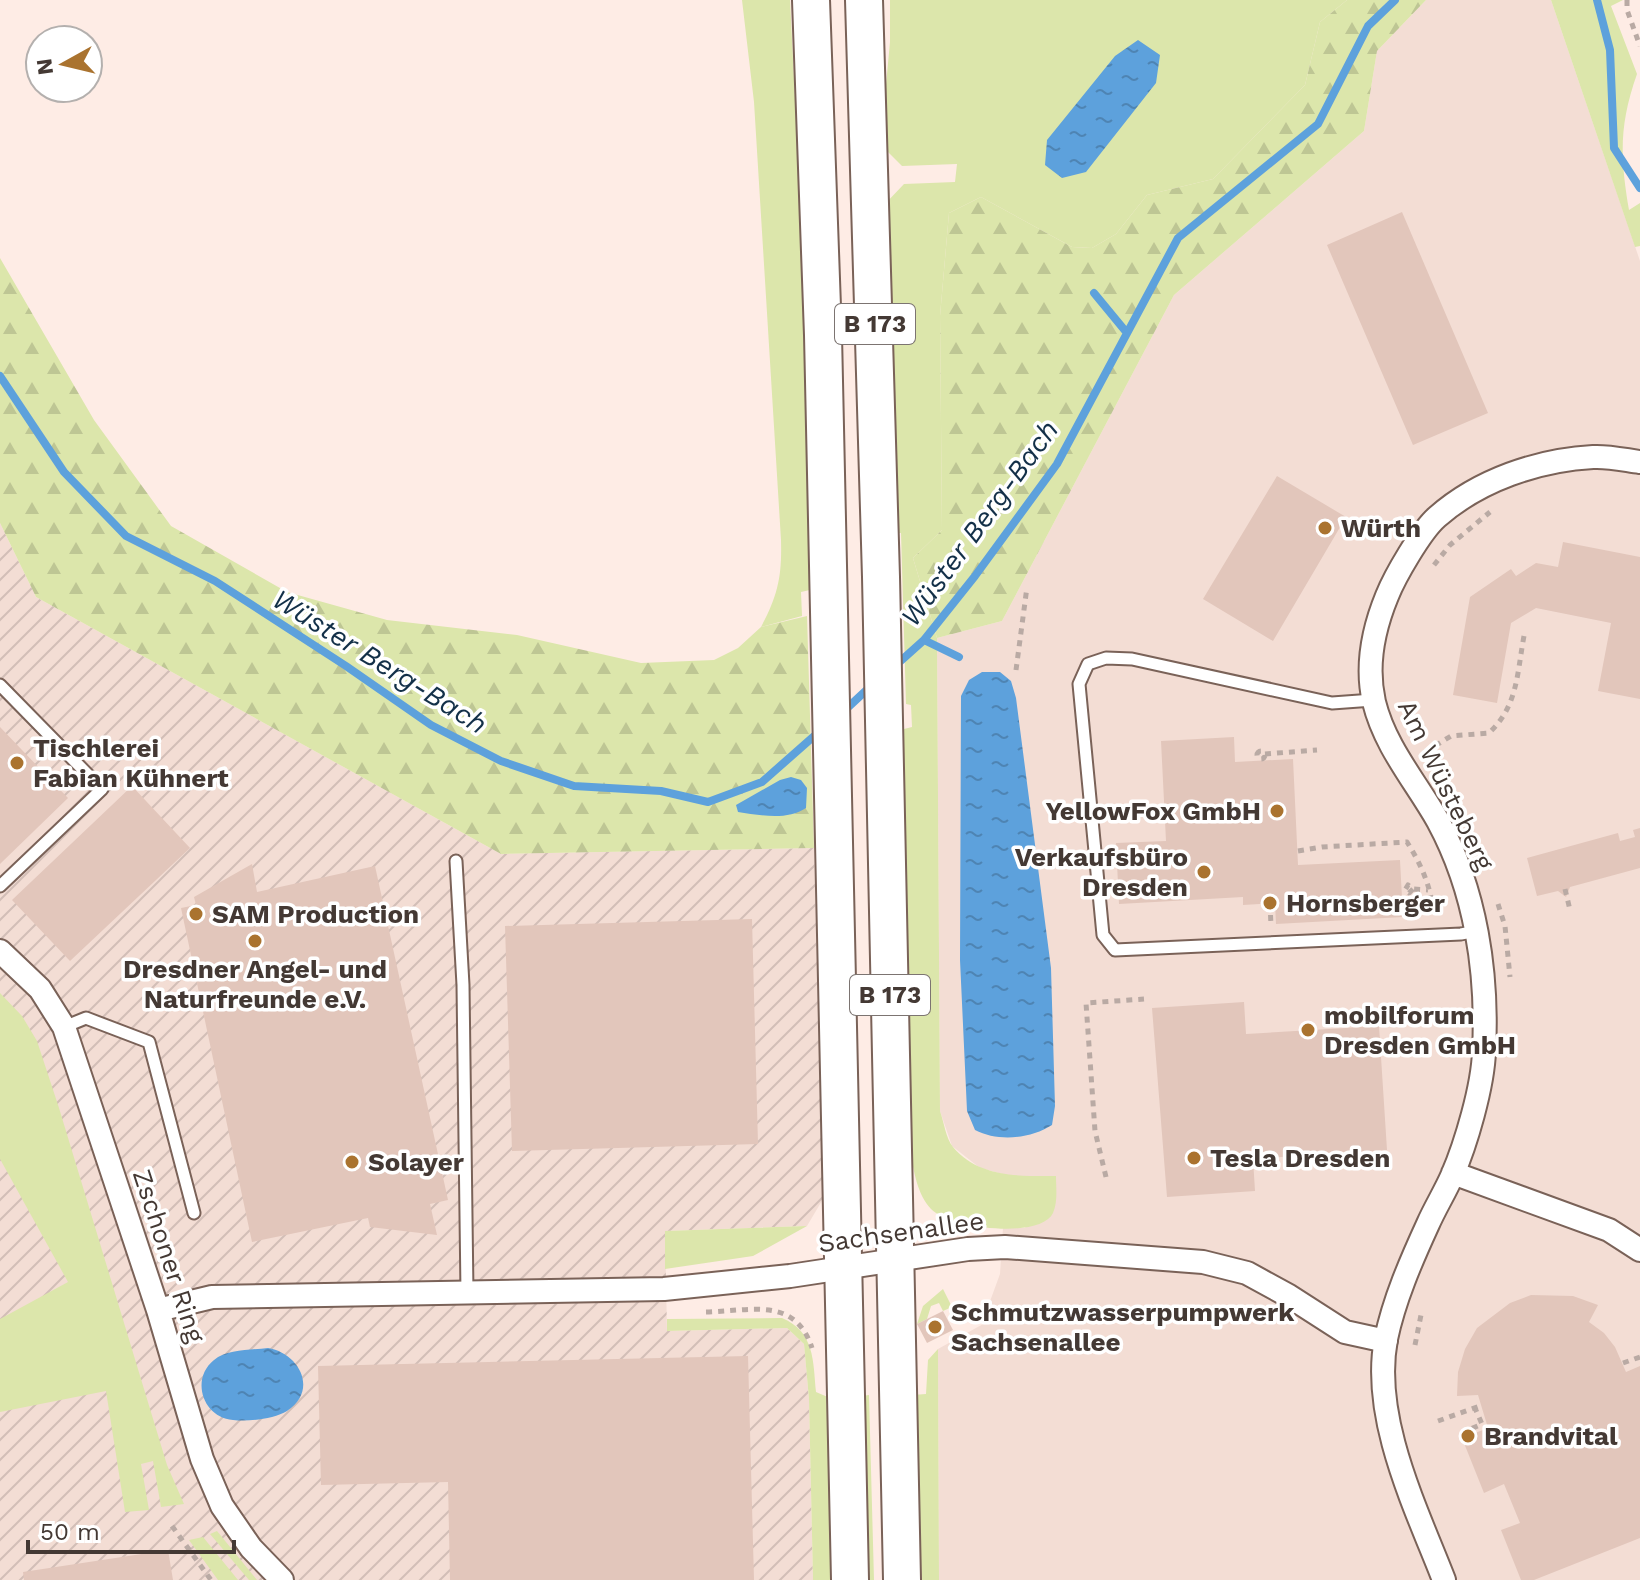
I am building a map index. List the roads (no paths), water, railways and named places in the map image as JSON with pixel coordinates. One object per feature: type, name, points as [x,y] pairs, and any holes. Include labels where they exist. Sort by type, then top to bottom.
[{"type":"main road","name":"B 173","points":[[811,0],[834,769],[850,1580]]},
{"type":"main road","name":"B 173","points":[[864,0],[885,730],[902,1580]]},
{"type":"street","name":"Am Wüsteberg","points":[[1386,1341],[1401,1286],[1453,1173],[1471,1118],[1484,1056],[1485,995],[1477,931],[1465,885],[1448,841],[1381,726],[1373,700],[1370,656],[1380,613],[1395,574],[1436,517],[1475,490],[1511,474],[1551,462],[1596,457],[1640,462]]},
{"type":"street","name":"Zschoner Ring","points":[[0,951],[40,989],[64,1027],[158,1310],[202,1459],[222,1506],[251,1548],[282,1580]]},
{"type":"street","points":[[1453,1173],[1609,1230],[1640,1250]]},
{"type":"street","name":"Sachsenallee","points":[[158,1310],[212,1297],[664,1289],[844,1268],[968,1249],[1005,1247],[1203,1262],[1247,1273],[1345,1332],[1386,1341]]},
{"type":"street","points":[[1386,1341],[1385,1387],[1389,1429],[1404,1479],[1444,1580]]},
{"type":"lane","points":[[1373,700],[1332,703],[1132,659],[1106,658],[1088,664],[1079,684],[1103,935],[1115,950],[1477,931]]},
{"type":"lane","points":[[0,685],[102,789],[0,886]]},
{"type":"lane","points":[[456,861],[463,985],[467,1293]]},
{"type":"lane","points":[[64,1027],[86,1018],[149,1042],[194,1213]]},
{"type":"water","points":[[1138,40],[1160,55],[1156,83],[1086,172],[1062,178],[1045,165],[1047,140],[1115,56]]},
{"type":"water","points":[[982,672],[1000,672],[1011,681],[1016,698],[1051,968],[1055,1106],[1052,1125],[1014,1137],[994,1136],[975,1130],[967,1111],[960,960],[961,696],[969,680]]},
{"type":"water","points":[[791,777],[801,780],[807,788],[806,808],[782,816],[738,812],[736,805]]},
{"type":"water","points":[[268,1348],[289,1357],[301,1374],[302,1393],[297,1402],[282,1414],[246,1421],[223,1418],[214,1412],[203,1396],[203,1377],[207,1368],[219,1356]]},
{"type":"waterway","name":"Wüster Berg-Bach","points":[[895,666],[924,640],[1057,464],[1178,238],[1318,124],[1368,26],[1395,0]]},
{"type":"waterway","name":"Wüster Berg-Bach","points":[[1597,0],[1610,50],[1614,148],[1640,188]]},
{"type":"waterway","points":[[1094,293],[1127,333]]},
{"type":"waterway","name":"Wüster Berg-Bach","points":[[0,376],[64,472],[126,536],[215,581],[431,725],[501,761],[574,786],[661,791],[708,802],[762,782],[821,730]]},
{"type":"waterway","points":[[924,640],[959,657]]},
{"type":"waterway","name":"Wüster Berg-Bach","points":[[844,711],[872,685]]},
{"type":"place","name":"Würth","points":[[1325,528]]},
{"type":"place","name":"Tischlerei Fabian Kühnert","points":[[17,763]]},
{"type":"place","name":"YellowFox GmbH","points":[[1277,811]]},
{"type":"place","name":"Verkaufsbüro Dresden","points":[[1204,872]]},
{"type":"place","name":"Hornsberger","points":[[1270,903]]},
{"type":"place","name":"SAM Production","points":[[196,914]]},
{"type":"place","name":"Dresdner Angel- und Naturfreunde e.V.","points":[[255,941]]},
{"type":"place","name":"mobilforum Dresden GmbH","points":[[1308,1030]]},
{"type":"place","name":"Tesla Dresden","points":[[1194,1158]]},
{"type":"place","name":"Solayer","points":[[352,1162]]},
{"type":"place","name":"Schmutzwasserpumpwerk Sachsenallee","points":[[935,1327]]},
{"type":"place","name":"Brandvital","points":[[1468,1436]]}]
